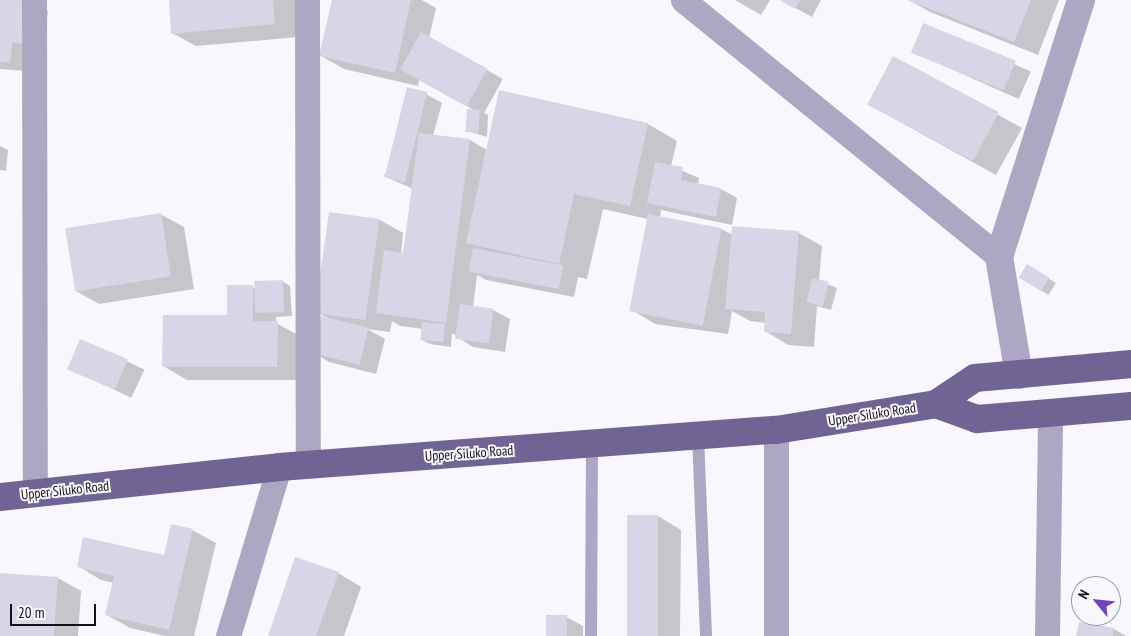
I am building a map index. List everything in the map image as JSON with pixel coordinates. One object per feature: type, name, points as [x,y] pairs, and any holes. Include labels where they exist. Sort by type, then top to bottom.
[{"type":"main road","name":"Upper Siluko Road","points":[[0,497],[279,467],[776,430],[936,404],[975,378],[1131,364]]},
{"type":"main road","name":"Upper Siluko Road","points":[[936,404],[977,419],[1050,415],[1131,406]]},
{"type":"street","points":[[34,0],[35,494]]},
{"type":"street","points":[[306,0],[308,465]]},
{"type":"street","points":[[683,0],[999,257]]},
{"type":"street","points":[[1019,375],[999,257],[1081,0]]},
{"type":"street","points":[[1047,636],[1050,415]]},
{"type":"street","points":[[776,430],[776,636]]},
{"type":"street","points":[[228,636],[279,467]]},
{"type":"lane","points":[[698,436],[706,636]]},
{"type":"lane","points":[[591,636],[592,444]]},
{"type":"building","points":[[0,0],[28,0],[27,44],[12,43],[10,63],[0,62]]},
{"type":"building","points":[[169,0],[273,0],[275,24],[171,34]]},
{"type":"building","points":[[332,0],[411,0],[395,73],[319,56]]},
{"type":"building","points":[[779,0],[800,0],[795,9]]},
{"type":"building","points":[[907,0],[1031,0],[1014,42]]},
{"type":"building","points":[[923,23],[1016,60],[1004,90],[911,53]]},
{"type":"building","points":[[421,32],[487,69],[467,106],[400,70]]},
{"type":"building","points":[[893,56],[999,112],[973,161],[867,105]]},
{"type":"building","points":[[407,87],[427,92],[405,182],[385,177]]},
{"type":"building","points":[[499,90],[648,123],[630,206],[574,194],[559,264],[466,243]]},
{"type":"building","points":[[467,109],[480,110],[478,133],[465,132]]},
{"type":"building","points":[[419,133],[470,139],[446,323],[376,313],[384,250],[403,253]]},
{"type":"building","points":[[655,162],[683,167],[681,180],[721,188],[716,217],[647,203]]},
{"type":"building","points":[[329,212],[380,219],[365,320],[315,313]]},
{"type":"building","points":[[161,213],[171,276],[75,291],[65,228]]},
{"type":"building","points":[[648,214],[722,228],[703,325],[629,311]]},
{"type":"building","points":[[732,226],[799,231],[791,334],[764,332],[765,312],[725,309]]},
{"type":"building","points":[[473,248],[563,266],[559,289],[468,272]]},
{"type":"building","points":[[1027,264],[1049,277],[1041,291],[1019,278]]},
{"type":"building","points":[[812,278],[829,282],[823,306],[806,302]]},
{"type":"building","points":[[283,280],[284,312],[255,313],[254,281]]},
{"type":"building","points":[[227,285],[253,285],[253,321],[278,321],[277,367],[162,367],[163,315],[227,315]]},
{"type":"building","points":[[460,304],[494,309],[489,343],[455,339]]},
{"type":"building","points":[[321,316],[369,328],[359,365],[312,353]]},
{"type":"building","points":[[422,322],[445,324],[443,342],[420,340]]},
{"type":"building","points":[[80,339],[128,359],[115,390],[67,369]]},
{"type":"building","points":[[627,515],[658,515],[658,636],[627,636]]},
{"type":"building","points":[[171,524],[193,529],[169,630],[105,615],[114,576],[77,567],[83,537],[164,555]]},
{"type":"building","points":[[295,557],[339,572],[316,636],[268,636]]},
{"type":"building","points":[[0,573],[58,577],[54,636],[0,636]]},
{"type":"building","points":[[546,615],[567,615],[567,636],[546,636]]},
{"type":"building","points":[[1078,626],[1114,628],[1113,636],[1076,636]]}]
